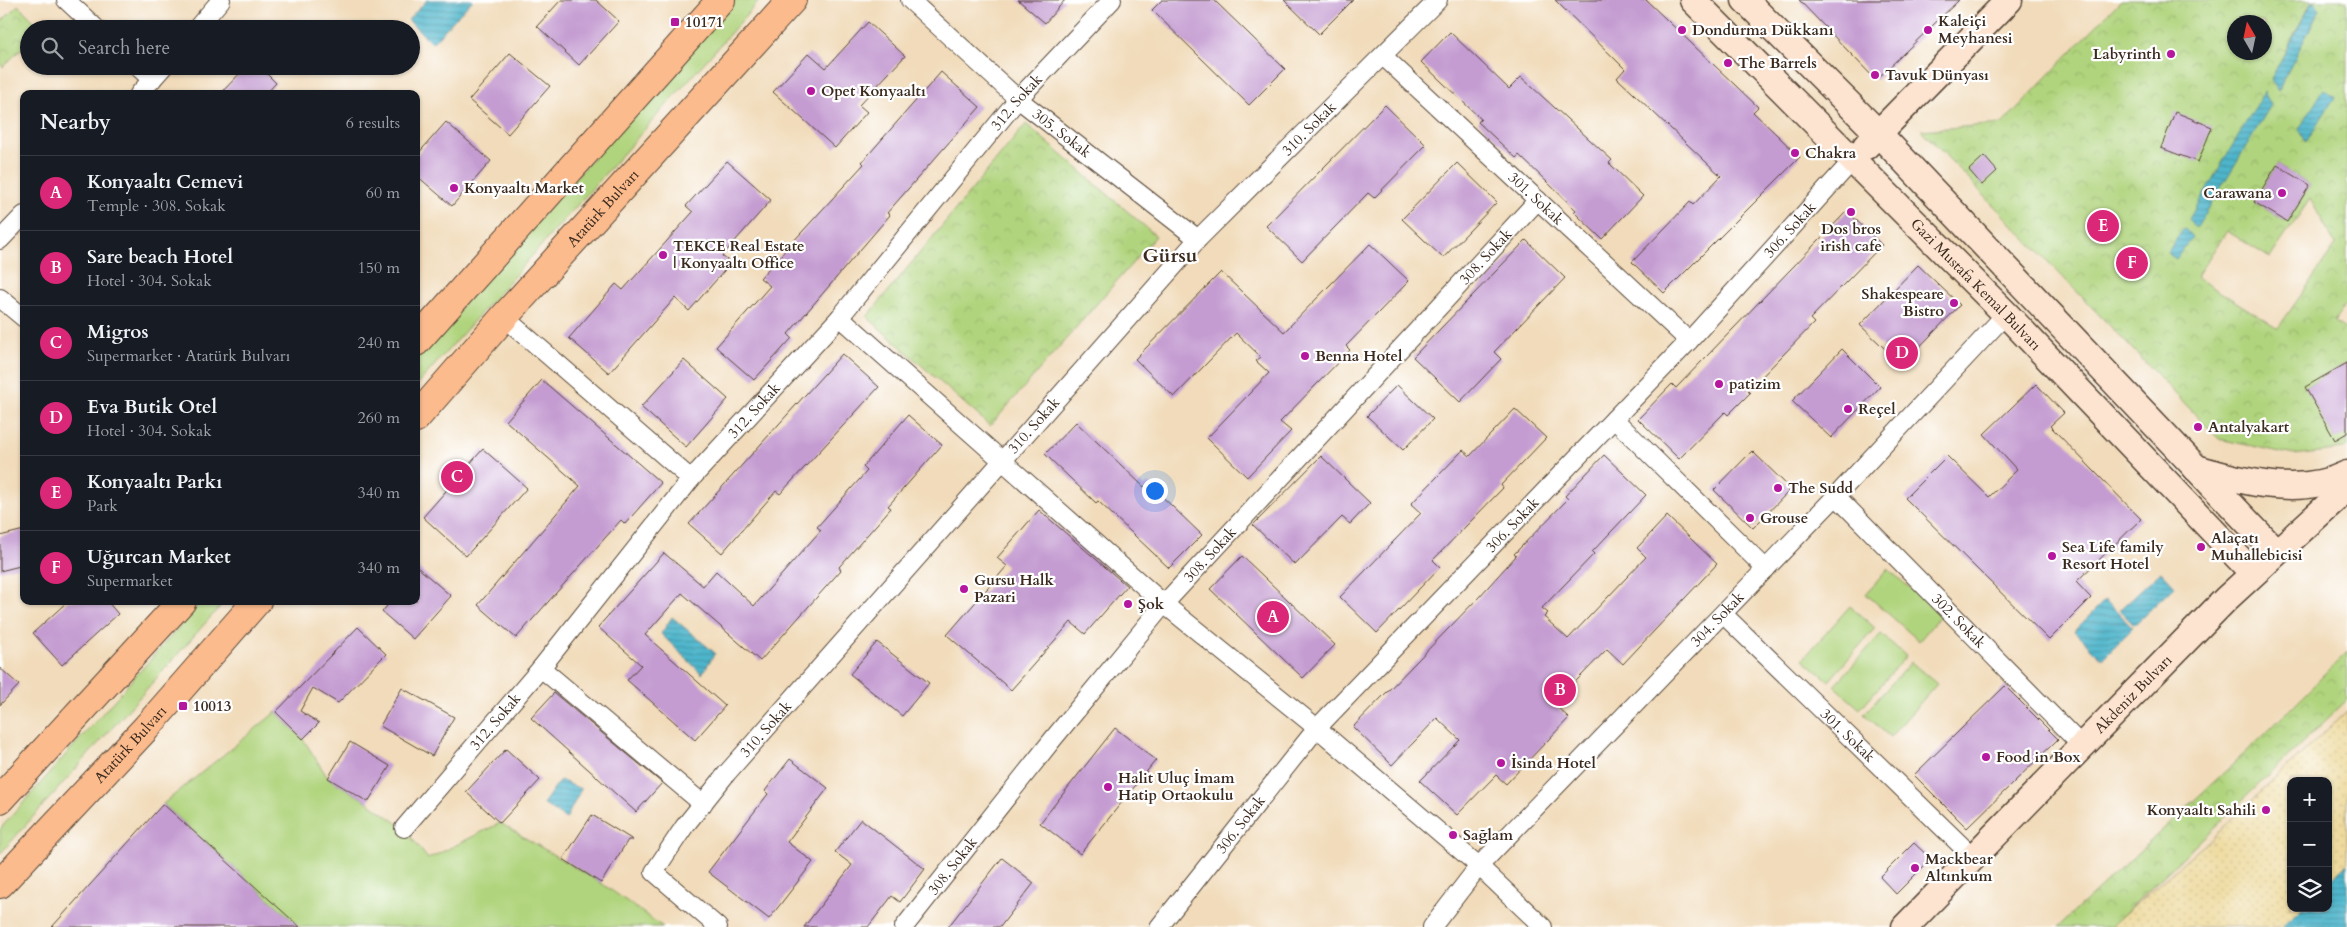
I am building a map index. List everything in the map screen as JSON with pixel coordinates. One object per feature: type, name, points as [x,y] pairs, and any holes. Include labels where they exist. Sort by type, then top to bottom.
[{"type":"main road","points":[[420,338],[720,0]]},
{"type":"main road","name":"Atatürk Bulvarı","points":[[420,413],[792,0]]},
{"type":"main road","name":"Gazi Mustafa Kemal Bulvarı","points":[[1694,0],[2006,314],[2253,573]]},
{"type":"main road","name":"Gazi Mustafa Kemal Bulvarı","points":[[1745,0],[1879,134],[2276,552]]},
{"type":"main road","name":"306. Sokak","points":[[1853,160],[2009,0]]},
{"type":"main road","points":[[2006,314],[2028,291]]},
{"type":"main road","points":[[2196,468],[2262,485],[2316,483],[2347,474]]},
{"type":"main road","name":"Akdeniz Bulvarı","points":[[1905,927],[2080,745],[2253,573],[2347,488]]},
{"type":"main road","points":[[0,799],[178,605]]},
{"type":"main road","name":"Atatürk Bulvarı","points":[[0,884],[146,728],[253,605]]},
{"type":"street","points":[[66,0],[87,20]]},
{"type":"street","points":[[204,20],[221,0]]},
{"type":"street","name":"305. Sokak","points":[[910,0],[1018,99],[1198,239]]},
{"type":"street","name":"312. Sokak","points":[[404,828],[541,668],[691,479],[840,317],[1018,99],[1112,0]]},
{"type":"street","name":"310. Sokak","points":[[718,927],[654,872],[703,804],[1002,460],[1198,239],[1438,0]]},
{"type":"street","name":"301. Sokak","points":[[1383,56],[1688,341]]},
{"type":"street","points":[[146,75],[152,80]]},
{"type":"street","points":[[143,90],[156,75]]},
{"type":"street","name":"306. Sokak","points":[[1158,927],[1317,728],[1688,341],[1853,160]]},
{"type":"street","name":"308. Sokak","points":[[904,927],[1053,739],[1164,604],[1538,200]]},
{"type":"street","points":[[0,240],[20,219]]},
{"type":"street","points":[[0,298],[20,315]]},
{"type":"street","name":"304. Sokak","points":[[1432,927],[1479,866],[1836,496],[2006,314]]},
{"type":"street","points":[[840,317],[1164,604],[1317,728],[1479,866],[1543,927]]},
{"type":"street","points":[[504,318],[691,479]]},
{"type":"street","points":[[1614,419],[1766,569]]},
{"type":"street","name":"302. Sokak","points":[[1836,496],[2080,745]]},
{"type":"street","name":"301. Sokak","points":[[1723,614],[1973,857]]},
{"type":"street","points":[[541,668],[703,804]]},
{"type":"green space","points":[[733,0],[760,0],[420,382],[420,353]]},
{"type":"green space","points":[[2121,0],[2312,0],[2271,79],[2320,9],[2313,0],[2347,0],[2347,301],[2334,322],[2347,330],[2347,363],[2305,387],[2335,439],[2347,433],[2347,447],[2294,455],[2219,439],[1921,130],[2002,124]],"holes":[[[2277,165],[2310,185],[2287,222],[2254,202]],[[2310,199],[2336,245],[2278,328],[2196,277],[2227,231],[2270,258]]]},
{"type":"green space","points":[[18,5],[33,20],[20,20],[20,50],[3,67],[0,63],[0,23]]},
{"type":"green space","points":[[1026,124],[1156,236],[990,426],[867,317]]},
{"type":"green space","points":[[1888,569],[1941,615],[1919,641],[1866,594]]},
{"type":"green space","points":[[198,605],[221,605],[0,854],[0,829]]},
{"type":"green space","points":[[1850,606],[1875,628],[1829,681],[1803,659]]},
{"type":"green space","points":[[1881,634],[1906,656],[1860,709],[1834,686]]},
{"type":"green space","points":[[2347,652],[2347,700],[2110,927],[2058,927],[2259,740]]},
{"type":"green space","points":[[1911,662],[1937,684],[1890,737],[1864,714]]},
{"type":"green space","points":[[276,712],[303,739],[328,778],[368,802],[404,828],[428,859],[500,823],[601,883],[663,927],[294,927],[297,924],[163,804]]},
{"type":"sand","name":"Konyaaltı Sahili","points":[[2347,711],[2347,864],[2332,878],[2332,777],[2287,777],[2287,912],[2297,912],[2282,927],[2109,927],[2211,839]]},
{"type":"water","points":[[427,0],[473,0],[432,43],[420,32],[420,20],[408,20]]},
{"type":"water","points":[[2313,0],[2320,9],[2278,91],[2271,79]]},
{"type":"water","points":[[2324,89],[2335,97],[2306,142],[2299,129]]},
{"type":"water","points":[[2264,92],[2271,105],[2196,229],[2189,219]]},
{"type":"water","points":[[2184,228],[2192,237],[2176,259],[2167,253]]},
{"type":"water","points":[[2161,571],[2175,586],[2134,625],[2119,610]]},
{"type":"water","points":[[2105,600],[2133,628],[2102,659],[2074,631]]},
{"type":"water","points":[[672,617],[715,653],[702,674],[661,634]]},
{"type":"water","points":[[560,780],[581,789],[566,819],[543,804]]},
{"type":"water","points":[[2347,864],[2347,927],[2282,927],[2297,912],[2332,912],[2332,878]]},
{"type":"building","points":[[561,0],[596,0],[619,21],[579,65],[537,26]]},
{"type":"building","points":[[1018,0],[1065,0],[1045,23]]},
{"type":"building","points":[[1162,0],[1214,0],[1285,69],[1249,105],[1152,10]]},
{"type":"building","points":[[1284,0],[1353,0],[1319,34]]},
{"type":"building","points":[[1555,0],[1646,0],[1758,107],[1753,112],[1800,157],[1664,293],[1632,262],[1690,202],[1693,205],[1721,176],[1617,78],[1625,69]]},
{"type":"building","points":[[1799,0],[1959,0],[1876,80]]},
{"type":"building","points":[[868,22],[905,56],[859,105],[867,112],[835,148],[773,92],[809,53],[826,68]]},
{"type":"building","points":[[1450,32],[1509,89],[1521,77],[1612,160],[1609,163],[1643,196],[1602,239],[1574,212],[1576,210],[1519,155],[1516,158],[1478,122],[1481,119],[1421,62]]},
{"type":"building","points":[[510,53],[550,86],[508,134],[469,100]]},
{"type":"building","points":[[941,72],[980,107],[887,213],[890,215],[788,334],[792,338],[754,380],[716,347],[770,286],[760,278],[864,164],[862,162]]},
{"type":"building","points":[[238,75],[268,75],[276,83],[270,90],[224,90]]},
{"type":"building","points":[[1385,105],[1426,145],[1374,198],[1368,193],[1302,261],[1266,226]]},
{"type":"building","points":[[2175,112],[2212,127],[2198,162],[2161,148]]},
{"type":"building","points":[[446,122],[491,161],[452,206],[420,178],[420,151]]},
{"type":"building","points":[[1984,156],[1997,171],[1982,185],[1969,170]]},
{"type":"building","points":[[727,161],[771,200],[722,256],[731,263],[689,311],[675,298],[609,373],[569,338],[616,284],[623,290],[693,212],[686,206]]},
{"type":"building","points":[[1457,163],[1497,202],[1443,258],[1402,219]]},
{"type":"building","name":"Carawana","points":[[2277,165],[2310,185],[2287,222],[2254,202]]},
{"type":"building","points":[[1847,211],[1882,245],[1810,319],[1814,323],[1748,391],[1750,393],[1728,415],[1725,412],[1679,459],[1638,419],[1672,384],[1676,388]]},
{"type":"building","points":[[1526,240],[1565,278],[1494,352],[1501,359],[1460,402],[1413,357]]},
{"type":"building","points":[[1370,244],[1409,281],[1346,346],[1350,350],[1280,422],[1291,431],[1247,477],[1207,438],[1269,373],[1256,361],[1261,357],[1236,333],[1174,397],[1135,359],[1221,272],[1284,332]]},
{"type":"building","points":[[1918,265],[1960,305],[1902,365],[1860,325]]},
{"type":"building","points":[[1842,349],[1880,387],[1831,438],[1792,401]]},
{"type":"building","points":[[842,354],[879,387],[780,494],[776,491],[722,553],[689,524]]},
{"type":"building","points":[[684,360],[728,399],[686,447],[641,407]]},
{"type":"building","points":[[2347,363],[2347,433],[2335,440],[2305,387]]},
{"type":"building","points":[[542,380],[661,483],[625,524],[621,520],[516,638],[478,605],[580,486],[506,421]]},
{"type":"building","points":[[2036,384],[2064,413],[2050,426],[2141,519],[2076,582],[2091,598],[2049,640],[1905,498],[1947,456],[1989,497],[2017,470],[1984,434]]},
{"type":"building","points":[[1397,385],[1433,419],[1403,450],[1367,416]]},
{"type":"building","points":[[1515,409],[1546,438],[1501,485],[1503,488],[1433,560],[1440,567],[1377,633],[1340,597],[1421,513],[1411,504],[1463,450],[1470,456]]},
{"type":"building","points":[[908,415],[942,445],[888,506],[891,508],[839,567],[841,570],[760,661],[682,593],[645,635],[725,706],[695,740],[627,680],[641,665],[598,627],[664,553],[703,586],[716,571],[754,606],[821,530],[817,527],[867,471],[863,467]]},
{"type":"building","points":[[1076,422],[1144,487],[1148,483],[1202,535],[1169,568],[1098,501],[1096,503],[1045,454]]},
{"type":"building","points":[[483,449],[527,488],[466,556],[423,517]]},
{"type":"building","points":[[1752,451],[1791,489],[1753,528],[1714,490]]},
{"type":"building","points":[[1604,455],[1646,495],[1592,552],[1594,554],[1542,608],[1548,613],[1544,617],[1568,639],[1646,557],[1637,548],[1667,516],[1717,564],[1623,664],[1607,649],[1554,704],[1569,718],[1506,784],[1496,775],[1457,815],[1420,781],[1460,740],[1437,718],[1392,765],[1353,727],[1479,597],[1516,556],[1514,554],[1568,499],[1565,496]]},
{"type":"building","points":[[1321,456],[1370,503],[1350,524],[1342,517],[1295,565],[1253,525]]},
{"type":"building","points":[[1039,510],[1127,586],[1085,634],[1071,622],[1011,690],[947,635],[1007,566],[997,558]]},
{"type":"building","points":[[20,531],[20,566],[0,571],[0,536]]},
{"type":"building","points":[[1242,556],[1335,645],[1303,678],[1210,589]]},
{"type":"building","points":[[420,569],[451,596],[413,639],[382,612],[388,605],[420,605]]},
{"type":"building","points":[[64,605],[110,605],[118,614],[62,665],[33,633]]},
{"type":"building","points":[[358,627],[386,654],[338,703],[313,688],[300,711],[319,723],[303,739],[276,712]]},
{"type":"building","points":[[877,642],[929,683],[902,716],[850,674]]},
{"type":"building","points":[[0,668],[19,685],[0,705]]},
{"type":"building","name":"Food in Box","points":[[2005,686],[2058,739],[1967,828],[1914,775]]},
{"type":"building","points":[[402,688],[454,717],[432,756],[380,726]]},
{"type":"building","points":[[554,693],[662,783],[636,812],[531,718]]},
{"type":"building","points":[[1115,728],[1156,760],[1080,854],[1040,823]]},
{"type":"building","points":[[350,742],[390,766],[368,802],[328,778]]},
{"type":"building","points":[[506,749],[540,780],[500,823],[466,792]]},
{"type":"building","points":[[790,759],[828,788],[787,842],[813,862],[769,919],[708,872],[768,794],[765,791]]},
{"type":"building","points":[[163,804],[300,927],[52,927]]},
{"type":"building","points":[[592,815],[633,840],[628,840],[601,883],[563,859]]},
{"type":"building","points":[[861,819],[925,869],[900,902],[892,896],[868,927],[804,927],[852,865],[835,852]]},
{"type":"building","points":[[1914,843],[1931,859],[1896,894],[1880,877]]},
{"type":"building","points":[[1002,858],[1034,883],[1000,927],[948,927]]},
{"type":"place","name":"10171","points":[[675,22]]},
{"type":"place","name":"Dondurma Dükkanı","points":[[1682,30]]},
{"type":"place","name":"Kaleiçi Meyhanesi","points":[[1928,30]]},
{"type":"place","name":"Labyrinth","points":[[2171,54]]},
{"type":"place","name":"The Barrels","points":[[1728,63]]},
{"type":"place","name":"Tavuk Dünyası","points":[[1875,75]]},
{"type":"place","name":"Opet Konyaaltı","points":[[811,91]]},
{"type":"place","name":"Chakra","points":[[1795,153]]},
{"type":"place","name":"Konyaaltı Market","points":[[454,188]]},
{"type":"place","name":"Carawana","points":[[2282,193]]},
{"type":"place","name":"Dos bros irish cafe","points":[[1851,212]]},
{"type":"place","name":"Konyaaltı Parkı","points":[[2103,226]]},
{"type":"place","name":"TEKCE Real Estate | Konyaaltı Office","points":[[663,255]]},
{"type":"place","name":"Uğurcan Market","points":[[2132,263]]},
{"type":"place","name":"Shakespeare Bistro","points":[[1954,303]]},
{"type":"place","name":"Eva Butik Otel","points":[[1902,353]]},
{"type":"place","name":"Benna Hotel","points":[[1305,356]]},
{"type":"place","name":"patizim","points":[[1719,384]]},
{"type":"place","name":"Reçel","points":[[1848,409]]},
{"type":"place","name":"Antalyakart","points":[[2198,427]]},
{"type":"place","name":"Migros","points":[[457,477]]},
{"type":"place","name":"The Sudd","points":[[1778,488]]},
{"type":"place","name":"Grouse","points":[[1750,518]]},
{"type":"place","name":"Alaçatı Muhallebicisi","points":[[2201,547]]},
{"type":"place","name":"Sea Life family Resort Hotel","points":[[2052,556]]},
{"type":"place","name":"Gursu Halk Pazari","points":[[964,589]]},
{"type":"place","name":"Şok","points":[[1128,604]]},
{"type":"place","name":"Konyaaltı Cemevi","points":[[1273,617]]},
{"type":"place","name":"Sare beach Hotel","points":[[1560,690]]},
{"type":"place","name":"10013","points":[[183,706]]},
{"type":"place","name":"Food in Box","points":[[1986,757]]},
{"type":"place","name":"İsinda Hotel","points":[[1501,763]]},
{"type":"place","name":"Halit Uluç İmam Hatip Ortaokulu","points":[[1108,787]]},
{"type":"place","name":"Konyaaltı Sahili","points":[[2266,810]]},
{"type":"place","name":"Sağlam","points":[[1453,835]]},
{"type":"place","name":"Mackbear Altınkum","points":[[1915,868]]},
{"type":"district","name":"Gürsu","points":[[1170,255]]}]
